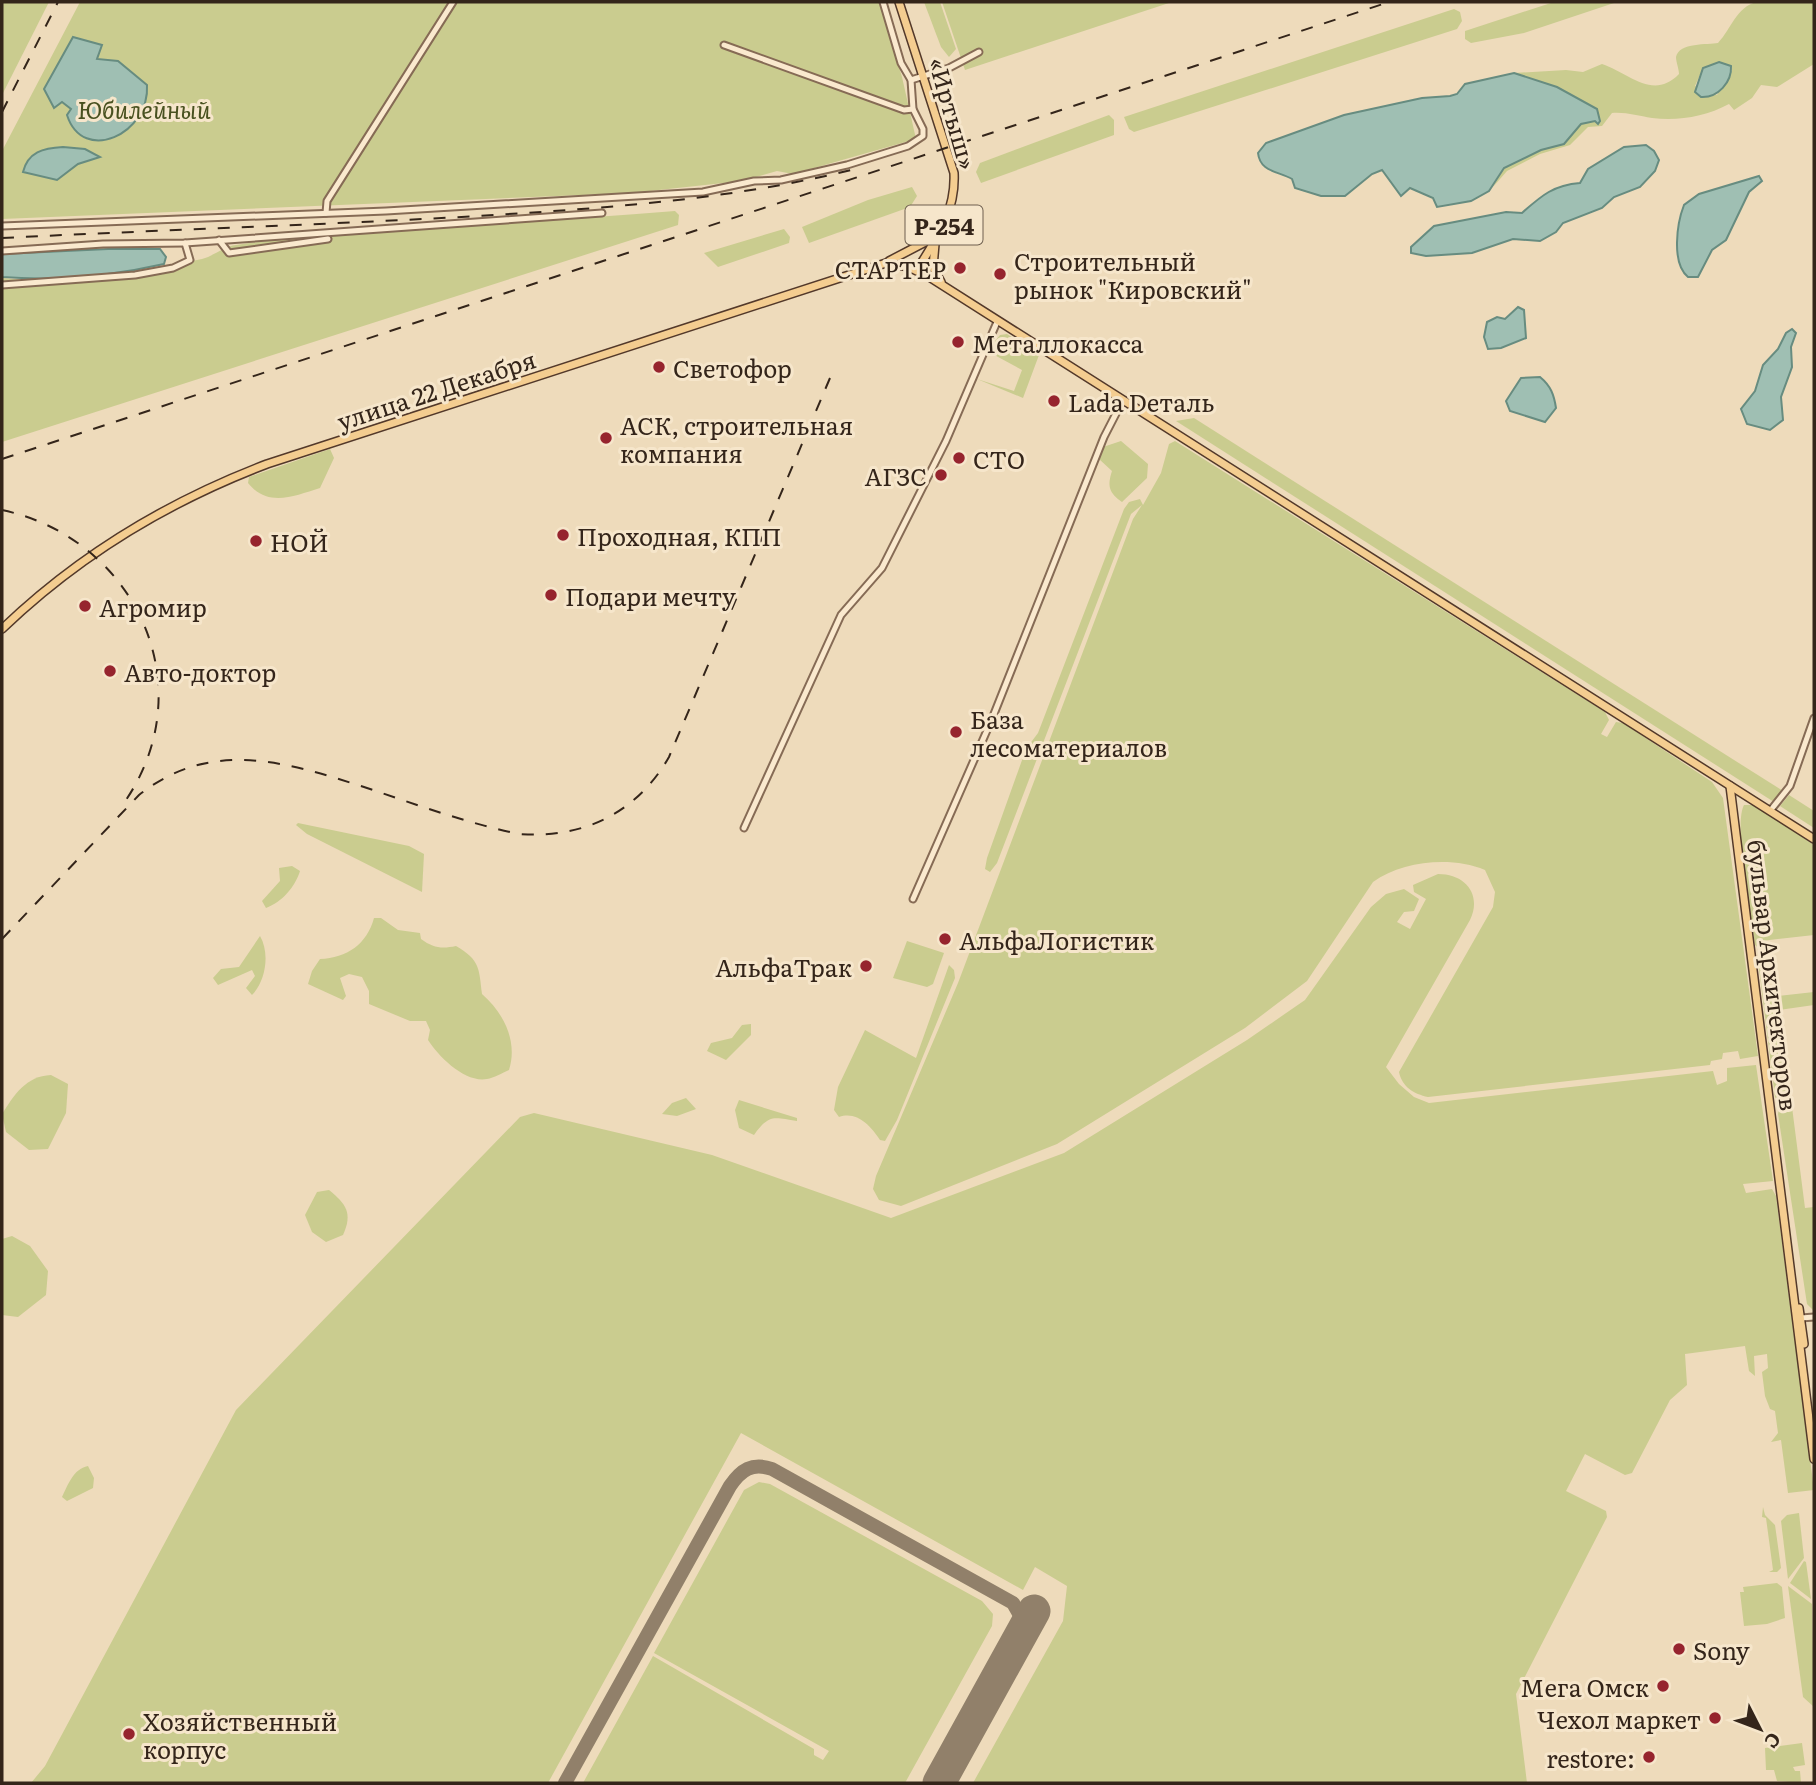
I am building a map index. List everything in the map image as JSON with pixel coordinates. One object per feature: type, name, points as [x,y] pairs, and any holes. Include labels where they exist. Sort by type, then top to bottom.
[{"type":"main road","name":"«Иртыш»","points":[[899,2],[925,75],[954,173],[952,206],[940,233],[916,270]]},
{"type":"main road","name":"улица 22 Декабря","points":[[2,629],[93,554],[150,516],[216,485],[267,464],[886,263],[922,246],[940,233]]},
{"type":"main road","points":[[940,233],[932,258],[937,276],[946,288]]},
{"type":"main road","points":[[886,263],[916,270],[946,288],[1814,839]]},
{"type":"main road","name":"бульвар Архитекторов","points":[[1730,786],[1789,1252],[1814,1425]]},
{"type":"main road","name":"бульвар Архитекторов","points":[[1798,1319],[1814,1460]]},
{"type":"street","points":[[326,213],[327,201],[453,2]]},
{"type":"street","points":[[2,226],[631,199],[781,180],[884,155],[919,141],[923,136],[923,128],[912,109],[911,80],[901,63],[883,2]]},
{"type":"street","points":[[724,44],[894,107],[912,109]]},
{"type":"street","points":[[911,80],[949,68],[979,52]]},
{"type":"street","points":[[2,251],[103,244],[186,243],[602,213]]},
{"type":"street","points":[[219,240],[229,253],[328,239]]},
{"type":"street","points":[[2,285],[86,280],[173,268],[190,260],[186,243]]},
{"type":"street","points":[[744,828],[841,615],[881,568],[946,440],[997,322]]},
{"type":"street","points":[[913,899],[992,719],[1099,449],[1122,402]]},
{"type":"street","points":[[1770,811],[1790,786],[1814,718]]},
{"type":"street","points":[[1798,1319],[1814,1317]]},
{"type":"green space","points":[[2,2],[49,2],[2,95]]},
{"type":"green space","name":"Юбилейный","points":[[80,2],[879,2],[902,77],[916,139],[793,174],[777,171],[742,181],[631,193],[2,219],[2,151]]},
{"type":"green space","points":[[924,2],[940,2],[956,49],[949,57],[941,47]]},
{"type":"green space","points":[[942,2],[1172,2],[965,70]]},
{"type":"green space","points":[[1554,2],[1617,2],[1524,33],[1471,43],[1465,39],[1465,31]]},
{"type":"green space","points":[[1757,2],[1814,2],[1814,64],[1777,87],[1761,85],[1752,98],[1734,110],[1729,104],[1701,115],[1672,119],[1612,113],[1602,126],[1588,127],[1570,145],[1540,154],[1507,171],[1493,187],[1504,168],[1541,150],[1564,144],[1581,123],[1600,120],[1557,87],[1514,73],[1566,70],[1583,72],[1602,64],[1641,82],[1660,85],[1679,74],[1676,57],[1678,52],[1694,45],[1718,43],[1739,13]],"holes":[[[1703,68],[1732,70],[1717,95],[1695,86]]]},
{"type":"green space","points":[[1454,9],[1460,12],[1462,21],[1457,29],[1134,132],[1129,129],[1124,117]]},
{"type":"green space","points":[[1109,115],[1114,120],[1114,135],[981,183],[976,172],[980,163]]},
{"type":"green space","points":[[912,187],[917,196],[910,207],[809,243],[802,227],[868,200]]},
{"type":"green space","points":[[675,211],[679,215],[678,225],[2,442],[2,278],[52,280],[103,276],[202,259],[232,246],[345,232]]},
{"type":"green space","points":[[784,229],[790,237],[789,243],[718,267],[704,253]]},
{"type":"green space","points":[[1007,334],[1039,355],[1023,398],[977,379],[1014,391],[1022,370],[987,351],[1000,335]]},
{"type":"green space","points":[[1194,418],[1783,791],[1774,802],[1176,421]]},
{"type":"green space","points":[[1121,441],[1148,464],[1147,478],[1122,502],[1110,489],[1112,471],[1099,459],[1103,447]]},
{"type":"green space","points":[[1175,441],[1605,712],[1609,720],[1601,734],[1607,737],[1616,722],[1623,723],[1712,782],[1723,798],[1758,1056],[1740,1059],[1738,1051],[1723,1053],[1722,1059],[1711,1061],[1710,1065],[1428,1097],[1413,1092],[1403,1082],[1399,1072],[1493,907],[1495,892],[1485,870],[1443,862],[1413,865],[1398,869],[1373,882],[1307,981],[1245,1028],[1057,1144],[901,1206],[879,1200],[873,1189],[876,1176],[958,983],[1133,519],[1142,505],[1131,514],[997,863],[990,872],[985,869],[987,858],[1026,749],[1038,733],[1124,509],[1129,502],[1140,499],[1143,505],[1161,473],[1169,444]]},
{"type":"green space","points":[[330,449],[334,458],[320,488],[291,497],[273,498],[256,491],[248,483],[249,477]]},
{"type":"green space","points":[[1789,795],[1814,811],[1814,828],[1780,806]]},
{"type":"green space","points":[[1744,805],[1754,805],[1814,845],[1814,935],[1761,941],[1762,951],[1755,945],[1742,851],[1741,816]]},
{"type":"green space","points":[[298,823],[409,846],[424,854],[422,892],[307,834],[296,825]]},
{"type":"green space","points":[[292,866],[300,871],[295,883],[282,898],[266,908],[262,901],[280,881],[279,868]]},
{"type":"green space","points":[[1438,874],[1464,882],[1473,894],[1474,902],[1470,920],[1386,1067],[1414,1097],[1429,1103],[1713,1071],[1717,1085],[1727,1081],[1727,1068],[1756,1065],[1773,1181],[1743,1184],[1746,1193],[1772,1189],[1776,1196],[1814,1490],[1788,1493],[1781,1440],[1771,1442],[1778,1433],[1775,1411],[1770,1409],[1765,1396],[1762,1372],[1768,1368],[1767,1354],[1754,1356],[1755,1376],[1749,1371],[1745,1346],[1685,1354],[1687,1385],[1670,1400],[1632,1473],[1625,1475],[1585,1454],[1566,1491],[1606,1511],[1607,1517],[1516,1694],[1527,1783],[973,1783],[1063,1621],[1067,1586],[1035,1567],[1023,1590],[741,1433],[548,1783],[31,1783],[45,1766],[236,1410],[520,1117],[534,1113],[712,1155],[891,1218],[1064,1153],[1247,1040],[1305,1000],[1371,907],[1386,894],[1404,889],[1419,899],[1414,911],[1404,912],[1397,922],[1410,929],[1426,899],[1414,892],[1413,885]]},
{"type":"green space","points":[[374,918],[381,918],[398,930],[420,933],[421,939],[434,946],[456,946],[474,960],[479,971],[482,994],[497,1010],[507,1029],[512,1049],[509,1070],[487,1079],[462,1073],[446,1061],[428,1040],[430,1030],[426,1021],[410,1021],[369,1004],[369,991],[362,977],[349,974],[340,978],[346,996],[343,1000],[308,984],[320,959],[339,956],[354,948],[366,935]]},
{"type":"green space","points":[[260,936],[265,950],[265,967],[261,982],[252,995],[246,988],[255,976],[252,970],[218,985],[213,978],[221,969],[239,967]]},
{"type":"green space","points":[[907,941],[944,953],[933,984],[927,987],[893,978]]},
{"type":"green space","points":[[1763,959],[1768,997],[1814,992],[1814,1005],[1779,1010],[1791,1099],[1778,1101],[1775,1097],[1758,960]]},
{"type":"green space","points":[[949,965],[954,970],[955,978],[897,1120],[885,1141],[880,1140],[872,1129],[857,1118],[839,1117],[834,1110],[838,1087],[865,1030],[916,1058]]},
{"type":"green space","points":[[751,1024],[751,1035],[726,1060],[707,1051],[711,1043],[732,1038],[742,1025]]},
{"type":"green space","points":[[51,1075],[68,1084],[66,1113],[48,1149],[29,1150],[6,1132],[2,1114],[16,1094],[28,1083]]},
{"type":"green space","points":[[686,1098],[696,1109],[677,1116],[662,1114],[672,1103]]},
{"type":"green space","points":[[739,1100],[797,1118],[797,1121],[768,1120],[754,1135],[739,1128],[735,1110]]},
{"type":"green space","points":[[1792,1107],[1805,1208],[1814,1207],[1814,1311],[1807,1304],[1778,1114],[1779,1109]]},
{"type":"green space","points":[[329,1190],[344,1205],[347,1221],[343,1235],[326,1242],[312,1232],[305,1215],[317,1192]]},
{"type":"green space","points":[[12,1236],[30,1246],[48,1271],[46,1295],[18,1317],[2,1315],[2,1239]]},
{"type":"green space","points":[[88,1466],[94,1478],[93,1488],[67,1501],[62,1497],[72,1478],[78,1470]]},
{"type":"green space","points":[[759,1482],[770,1484],[982,1601],[993,1614],[992,1626],[905,1783],[583,1783],[653,1656],[814,1749],[814,1755],[823,1760],[829,1751],[654,1653],[744,1490]]},
{"type":"green space","points":[[1763,1507],[1765,1515],[1775,1525],[1781,1568],[1777,1572],[1769,1572],[1773,1570],[1766,1518],[1762,1517]]},
{"type":"green space","points":[[1799,1513],[1804,1558],[1788,1579],[1781,1521],[1787,1515]]},
{"type":"green space","points":[[1804,1561],[1806,1562],[1811,1599],[1790,1583]]},
{"type":"green space","points":[[1777,1583],[1782,1587],[1785,1618],[1767,1624],[1744,1626],[1740,1592],[1744,1592],[1743,1587]]},
{"type":"green space","points":[[1788,1586],[1812,1604],[1814,1707],[1803,1697]]},
{"type":"green space","points":[[1802,1743],[1805,1765],[1793,1767],[1795,1771],[1800,1771],[1801,1783],[1777,1781],[1774,1770],[1766,1770],[1765,1748]]},
{"type":"shaded area","points":[[73,37],[102,45],[97,59],[118,61],[147,85],[145,102],[138,117],[127,129],[114,137],[100,140],[87,138],[75,130],[67,115],[71,109],[62,102],[54,108],[44,89]]},
{"type":"shaded area","points":[[1719,62],[1731,66],[1729,78],[1718,92],[1701,97],[1695,92],[1703,68]]},
{"type":"shaded area","points":[[1514,73],[1557,87],[1597,109],[1600,121],[1598,124],[1595,121],[1581,124],[1564,144],[1541,150],[1504,168],[1489,191],[1471,201],[1437,207],[1433,198],[1410,188],[1401,196],[1382,170],[1372,174],[1345,196],[1321,196],[1295,188],[1292,179],[1270,170],[1259,159],[1258,153],[1266,143],[1344,115],[1422,98],[1450,96],[1457,94],[1465,84]]},
{"type":"shaded area","points":[[1646,145],[1654,151],[1659,160],[1655,171],[1640,187],[1614,197],[1602,208],[1563,223],[1556,232],[1540,241],[1513,239],[1472,253],[1426,256],[1411,253],[1411,247],[1434,226],[1506,212],[1522,213],[1549,192],[1580,183],[1588,169],[1624,147]]},
{"type":"shaded area","points":[[63,147],[85,149],[100,157],[78,164],[57,180],[23,172],[25,165],[37,152]]},
{"type":"shaded area","points":[[1759,176],[1762,181],[1749,192],[1726,240],[1712,250],[1698,277],[1688,277],[1677,253],[1679,222],[1684,205],[1699,194]]},
{"type":"shaded area","points":[[160,249],[166,257],[164,264],[124,272],[63,278],[2,277],[2,254]]},
{"type":"shaded area","points":[[1518,307],[1524,310],[1526,338],[1501,348],[1488,349],[1484,337],[1487,322],[1497,317],[1505,319]]},
{"type":"shaded area","points":[[1792,329],[1796,333],[1791,347],[1792,367],[1781,397],[1783,420],[1770,430],[1747,424],[1741,409],[1755,391],[1763,365],[1778,349],[1786,333]]},
{"type":"shaded area","points":[[1540,377],[1551,391],[1556,408],[1545,422],[1510,411],[1506,401],[1521,378]]},
{"type":"taxiway","points":[[565,1783],[730,1486],[738,1476],[753,1467],[772,1469],[1013,1603],[1021,1617],[1021,1634]]},
{"type":"runway","points":[[939,1783],[1034,1611]]},
{"type":"railway","points":[[2,112],[58,2]]},
{"type":"railway","points":[[2,459],[1389,2]]},
{"type":"railway","points":[[2,238],[573,210],[715,195],[808,180],[855,169]]},
{"type":"railway","points":[[2,939],[139,795],[166,777],[194,766],[249,760],[278,764],[335,778],[460,819],[519,834],[565,832],[586,827],[624,807],[656,777],[669,757],[830,378]]},
{"type":"railway","points":[[2,510],[48,526],[88,551],[120,583],[143,622],[156,665],[158,710],[148,755],[126,800]]},
{"type":"place","name":"СТАРТЕР","points":[[960,268]]},
{"type":"place","name":"Строительный рынок \"Кировский\"","points":[[1000,274]]},
{"type":"place","name":"Металлокасса","points":[[958,342]]},
{"type":"place","name":"Светофор","points":[[659,367]]},
{"type":"place","name":"Lada Dеталь","points":[[1054,401]]},
{"type":"place","name":"АСК, строительная компания","points":[[606,438]]},
{"type":"place","name":"СТО","points":[[959,458]]},
{"type":"place","name":"АГЗС","points":[[941,475]]},
{"type":"place","name":"Проходная, КПП","points":[[563,535]]},
{"type":"place","name":"НОЙ","points":[[256,541]]},
{"type":"place","name":"Подари мечту","points":[[551,595]]},
{"type":"place","name":"Агромир","points":[[85,606]]},
{"type":"place","name":"Авто-доктор","points":[[110,671]]},
{"type":"place","name":"База лесоматериалов","points":[[956,732]]},
{"type":"place","name":"АльфаЛогистик","points":[[945,939]]},
{"type":"place","name":"АльфаТрак","points":[[866,966]]},
{"type":"place","name":"Sony","points":[[1679,1649]]},
{"type":"place","name":"Мега Омск","points":[[1663,1686]]},
{"type":"place","name":"Чехол маркет","points":[[1715,1718]]},
{"type":"place","name":"Хозяйственный корпус","points":[[129,1734]]},
{"type":"place","name":"restore:","points":[[1649,1757]]}]
